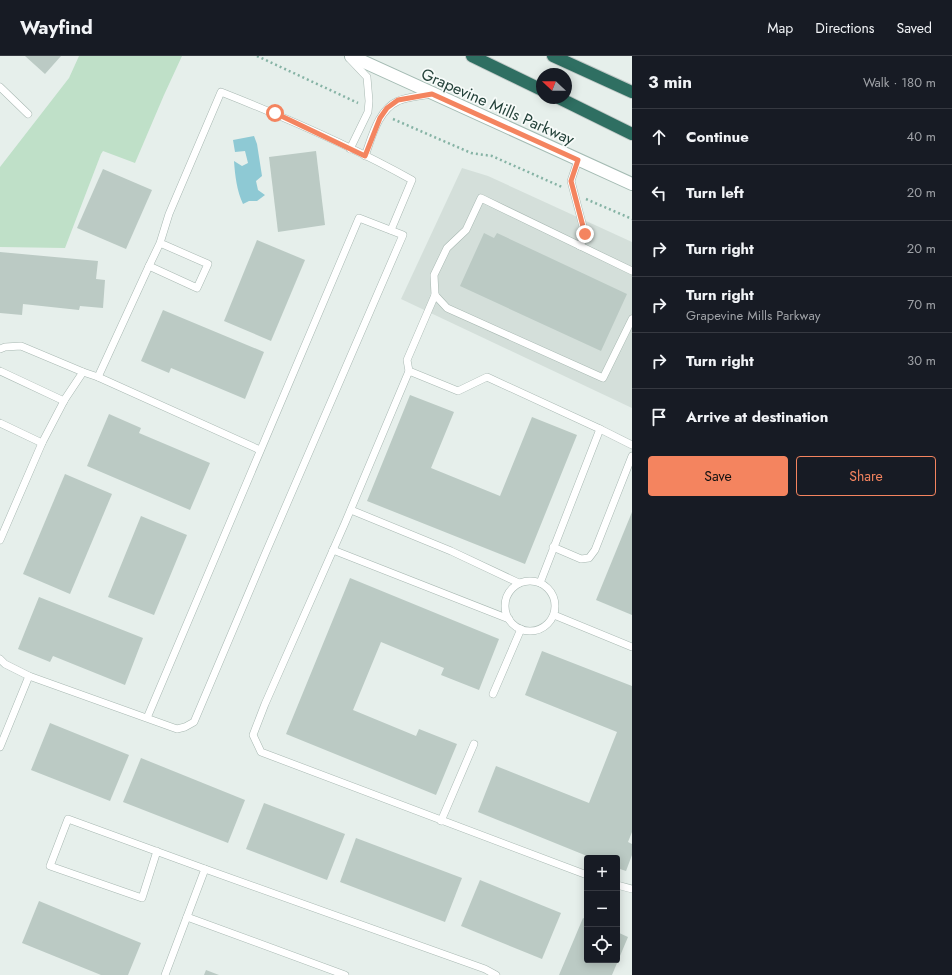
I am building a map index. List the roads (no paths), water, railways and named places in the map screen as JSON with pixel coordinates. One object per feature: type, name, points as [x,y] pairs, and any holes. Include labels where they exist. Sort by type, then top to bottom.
[{"type":"highway","name":"Grapevine Mills Parkway","points":[[472,56],[536,87]]},
{"type":"highway","points":[[553,56],[632,92]]},
{"type":"highway","name":"Grapevine Mills Parkway","points":[[571,104],[632,134]]},
{"type":"main road","name":"Grapevine Mills Parkway","points":[[351,56],[632,184]]},
{"type":"lane","points":[[347,56],[366,77],[369,101],[368,112],[350,148]]},
{"type":"lane","points":[[0,87],[28,114]]},
{"type":"lane","points":[[98,377],[160,243],[169,214],[222,92],[275,113],[350,148],[412,180],[391,230]]},
{"type":"lane","points":[[365,156],[380,118],[387,108],[398,100],[432,94]]},
{"type":"lane","points":[[578,160],[571,181],[585,234],[580,246]]},
{"type":"lane","points":[[584,874],[261,752],[253,735],[409,371],[407,360],[435,295],[434,276],[447,248],[466,230],[481,198],[632,271]]},
{"type":"lane","points":[[0,658],[5,664],[29,676],[177,729],[194,722],[403,235],[359,218],[147,718]]},
{"type":"lane","points":[[149,266],[197,288],[208,264],[160,243]]},
{"type":"lane","points":[[435,295],[447,308],[603,378],[632,319]]},
{"type":"lane","points":[[0,349],[5,347],[21,346],[98,377],[260,450]]},
{"type":"lane","points":[[0,371],[64,401]]},
{"type":"lane","points":[[409,371],[458,391],[487,377],[632,444]]},
{"type":"lane","points":[[0,540],[42,443],[64,401],[83,372]]},
{"type":"lane","points":[[0,423],[42,443]]},
{"type":"lane","points":[[540,583],[600,429]]},
{"type":"lane","points":[[553,547],[581,559],[589,558],[595,550],[632,456]]},
{"type":"lane","points":[[350,510],[451,551],[519,584]]},
{"type":"lane","points":[[333,550],[509,619]]},
{"type":"lane","points":[[529,581],[540,583],[548,588],[553,596],[555,605],[554,615],[546,625],[535,631],[521,629],[514,626],[509,619],[505,606],[509,592],[519,584],[529,581]]},
{"type":"lane","points":[[554,615],[632,647]]},
{"type":"lane","points":[[493,694],[521,629]]},
{"type":"lane","points":[[0,747],[29,676]]},
{"type":"lane","points":[[441,821],[474,744]]},
{"type":"lane","points":[[157,851],[142,898],[50,866],[68,819],[157,851],[205,869],[485,969],[496,975]]},
{"type":"lane","points":[[165,975],[205,869]]},
{"type":"lane","points":[[620,887],[632,890]]},
{"type":"lane","points":[[187,917],[345,975]]},
{"type":"water","points":[[254,136],[257,144],[262,176],[256,181],[258,190],[265,195],[257,201],[249,201],[243,204],[239,194],[234,161],[242,166],[248,163],[245,151],[235,152],[233,140]]}]
